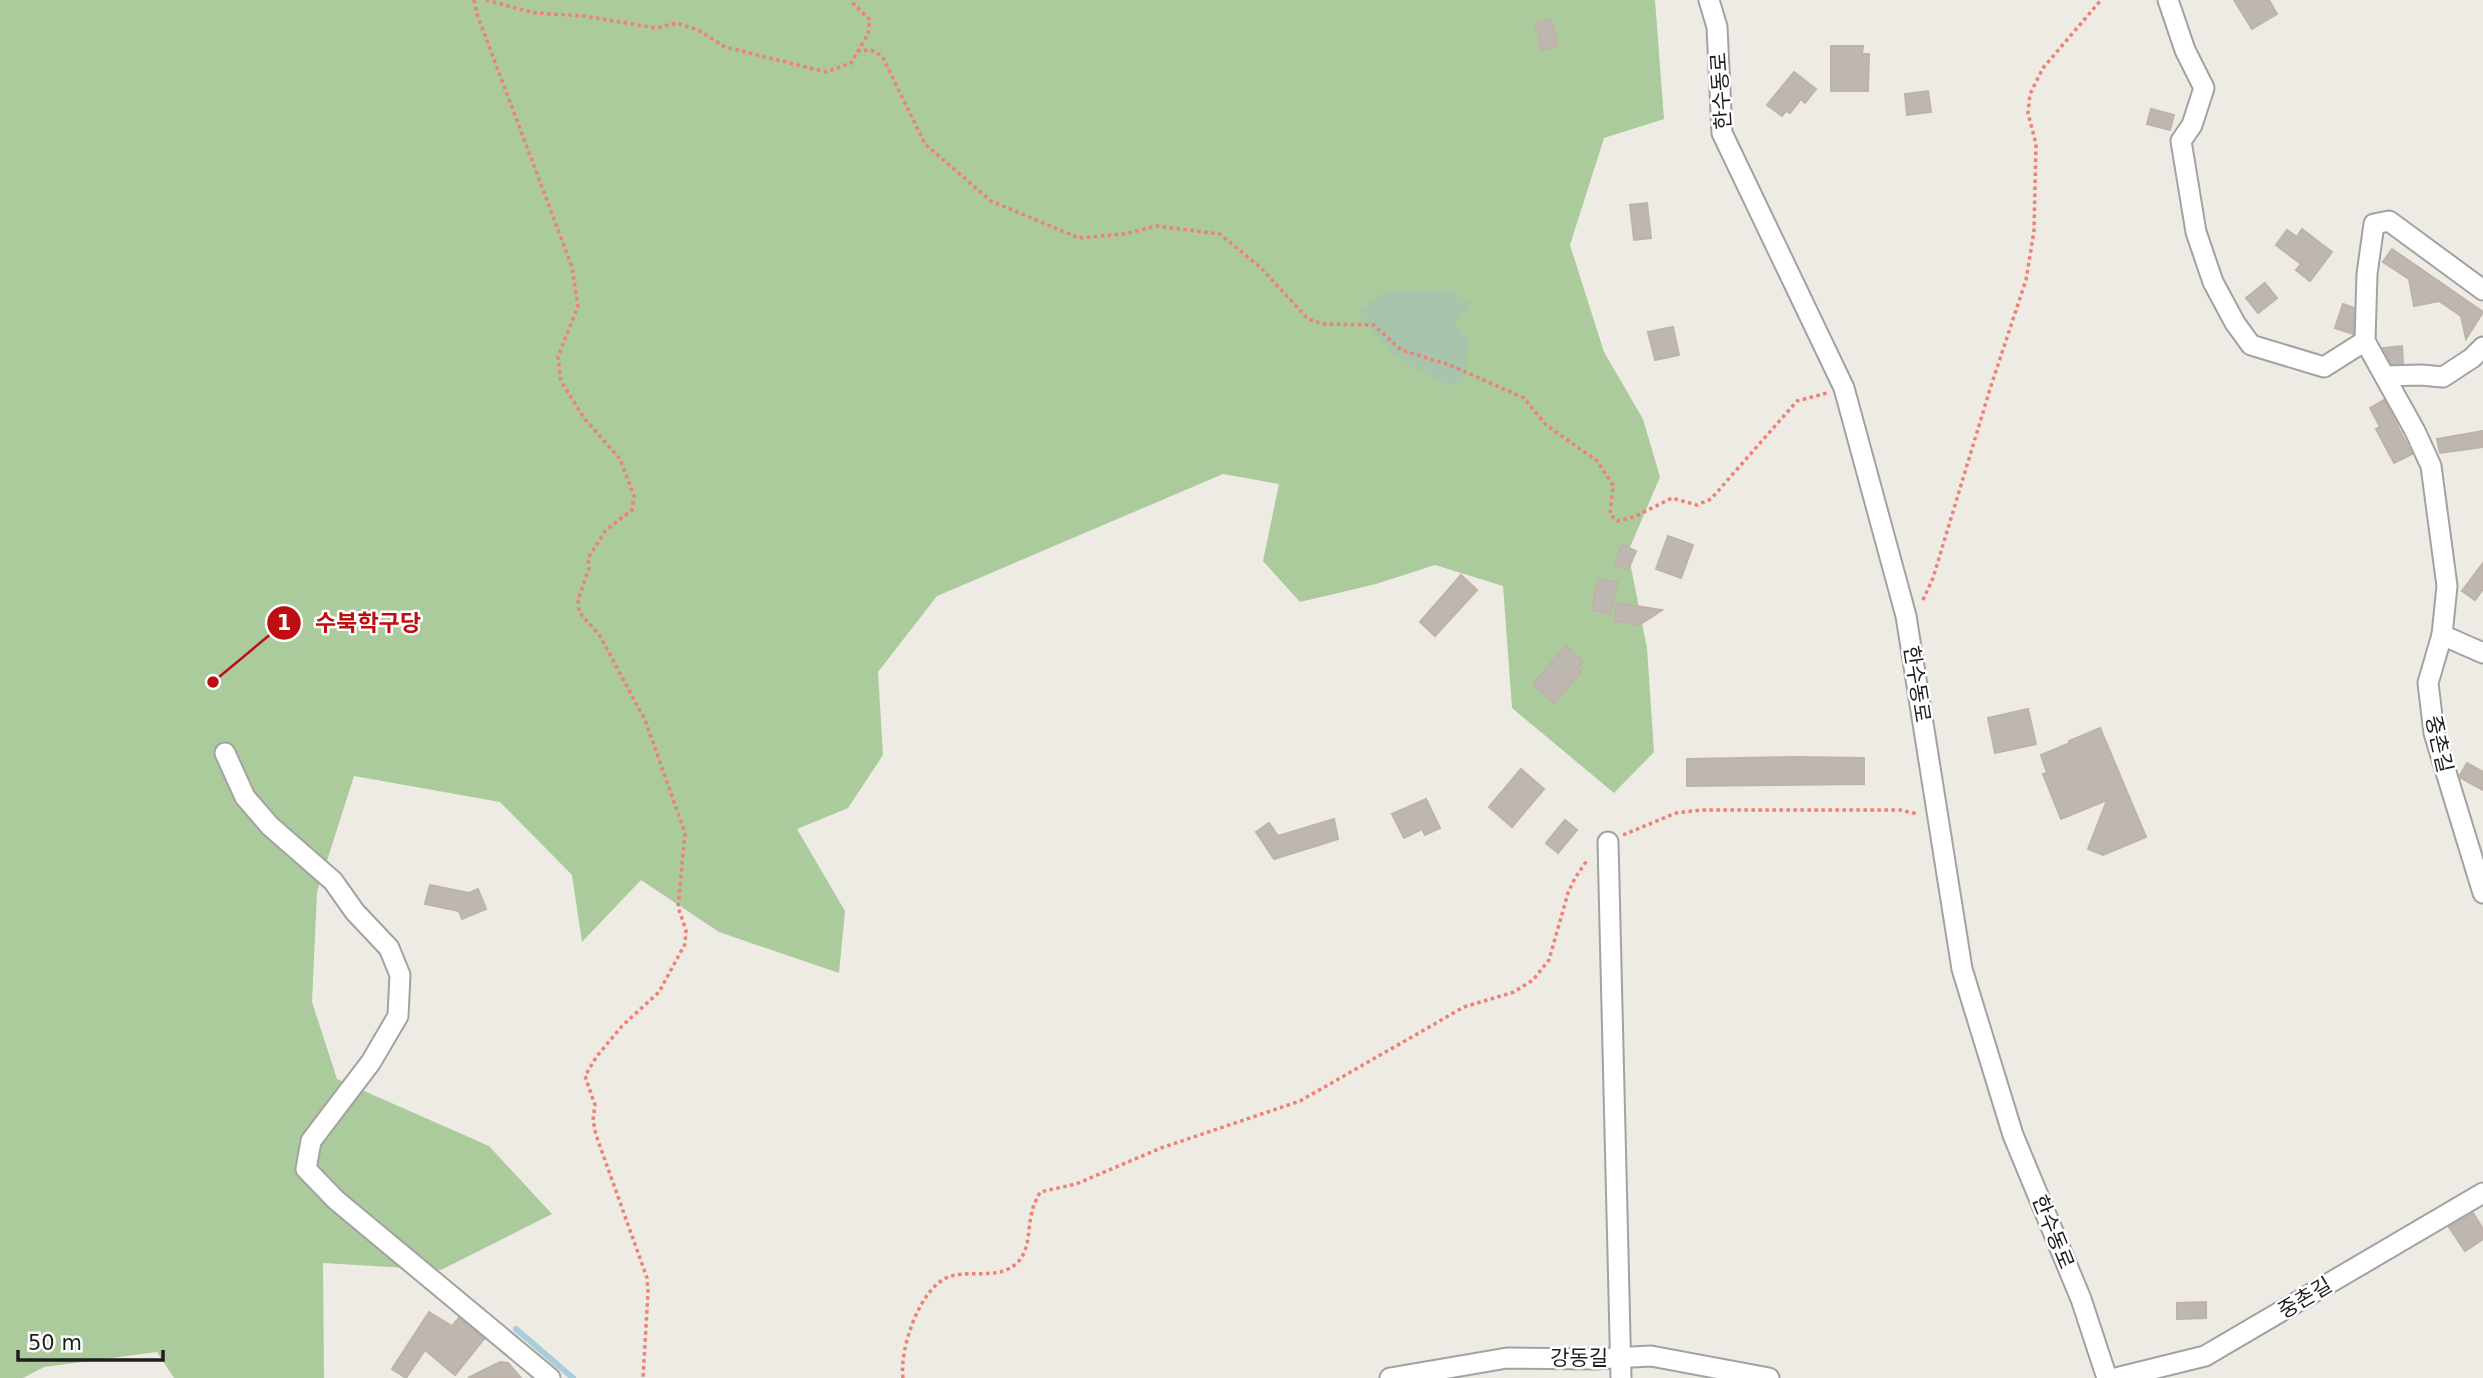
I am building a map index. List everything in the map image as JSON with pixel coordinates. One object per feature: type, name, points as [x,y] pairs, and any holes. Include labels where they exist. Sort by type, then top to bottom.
[{"type":"street","name":"한수동로","points":[[1709,0],[1717,27],[1721,132],[1845,390],[1908,631],[1962,969],[2013,1135],[2081,1299],[2107,1378]]},
{"type":"street","points":[[2168,0],[2185,50],[2204,88],[2192,125],[2181,141],[2196,232],[2213,282],[2235,323],[2251,345],[2324,367],[2365,341],[2367,274],[2374,224],[2389,221],[2483,290]]},
{"type":"street","name":"중촌길","points":[[2365,341],[2415,431],[2431,466],[2447,586],[2442,635],[2428,683],[2434,733],[2483,893]]},
{"type":"street","points":[[2385,376],[2443,377],[2472,358],[2483,347]]},
{"type":"street","points":[[2442,635],[2483,653]]},
{"type":"street","points":[[225,753],[245,797],[270,825],[333,881],[355,912],[389,948],[400,975],[398,1016],[371,1062],[311,1141],[306,1169],[336,1200],[550,1378]]},
{"type":"street","points":[[1608,842],[1621,1378]]},
{"type":"street","name":"중촌길","points":[[2116,1378],[2205,1356],[2483,1193]]},
{"type":"street","name":"강동길","points":[[1390,1378],[1507,1358],[1651,1356],[1769,1378]]},
{"type":"path","points":[[474,0],[572,267],[578,306],[558,357],[561,381],[584,418],[620,459],[634,496],[632,510],[606,530],[588,558],[589,568],[578,600],[579,612],[600,636],[645,720],[685,833],[678,907],[686,930],[685,944],[659,992],[622,1026],[597,1056],[585,1076],[595,1105],[593,1120],[596,1135],[646,1278],[648,1292],[643,1378]]},
{"type":"path","points":[[486,0],[535,13],[584,16],[656,28],[677,23],[698,30],[725,47],[826,72],[851,64],[868,34],[870,20],[850,0]]},
{"type":"path","points":[[1908,631],[1933,578],[2026,280],[2034,231],[2036,144],[2028,113],[2030,94],[2043,68],[2101,0]]},
{"type":"path","points":[[858,51],[871,50],[882,56],[925,144],[990,201],[1079,238],[1124,234],[1157,226],[1220,234],[1261,268],[1308,319],[1323,324],[1374,325],[1401,350],[1450,365],[1524,398],[1545,424],[1597,461],[1614,485],[1610,514],[1617,521],[1634,517],[1672,498],[1697,505],[1711,499],[1797,401],[1845,390]]},
{"type":"path","points":[[903,1378],[905,1346],[919,1310],[931,1290],[947,1278],[960,1274],[997,1273],[1017,1264],[1025,1254],[1032,1211],[1040,1192],[1076,1184],[1161,1148],[1300,1101],[1464,1007],[1514,992],[1534,980],[1549,960],[1575,878],[1588,858],[1608,842],[1676,813],[1701,810],[1900,810],[1938,818]]},
{"type":"green space","points":[[0,0],[1655,0],[1664,119],[1604,138],[1570,245],[1604,352],[1643,419],[1660,477],[1628,552],[1647,648],[1654,752],[1614,793],[1512,708],[1503,586],[1435,565],[1376,584],[1300,602],[1263,561],[1279,484],[1223,474],[937,596],[878,672],[883,755],[848,808],[797,829],[845,911],[839,973],[719,932],[641,880],[582,942],[572,875],[500,802],[354,776],[317,892],[312,1002],[337,1079],[489,1146],[552,1214],[441,1270],[323,1263],[324,1378],[174,1378],[157,1352],[44,1367],[23,1378],[0,1378]]},
{"type":"green space","points":[[1445,290],[1472,304],[1454,323],[1469,340],[1463,382],[1449,386],[1394,356],[1358,312],[1384,292]]},
{"type":"building","points":[[2234,0],[2269,0],[2277,14],[2252,29]]},
{"type":"building","points":[[1551,19],[1558,46],[1542,50],[1535,23]]},
{"type":"building","points":[[1831,46],[1863,46],[1862,54],[1869,54],[1868,91],[1831,91]]},
{"type":"building","points":[[1794,72],[1816,89],[1805,103],[1801,99],[1790,113],[1786,111],[1782,116],[1767,105]]},
{"type":"building","points":[[1928,91],[1931,112],[1907,115],[1905,94]]},
{"type":"building","points":[[2151,109],[2174,115],[2170,130],[2147,124]]},
{"type":"building","points":[[1647,203],[1651,238],[1634,240],[1630,205]]},
{"type":"building","points":[[2302,229],[2332,252],[2310,281],[2296,270],[2301,264],[2276,245],[2287,230],[2297,237]]},
{"type":"building","points":[[2392,249],[2483,312],[2466,339],[2461,316],[2439,301],[2414,306],[2409,279],[2383,262]]},
{"type":"building","points":[[2265,283],[2277,298],[2258,313],[2246,298]]},
{"type":"building","points":[[2343,304],[2354,308],[2353,334],[2335,328]]},
{"type":"building","points":[[1673,327],[1679,355],[1655,360],[1648,332]]},
{"type":"building","points":[[2402,346],[2403,363],[2392,364],[2383,348]]},
{"type":"building","points":[[2384,400],[2412,454],[2394,463],[2376,429],[2380,427],[2370,408]]},
{"type":"building","points":[[2483,431],[2483,447],[2440,453],[2437,439]]},
{"type":"building","points":[[1668,536],[1693,545],[1681,578],[1656,569]]},
{"type":"building","points":[[1622,545],[1636,551],[1628,570],[1614,564]]},
{"type":"building","points":[[2483,563],[2483,589],[2475,600],[2462,591]]},
{"type":"building","points":[[1461,575],[1477,590],[1435,636],[1420,622]]},
{"type":"building","points":[[1598,579],[1617,582],[1611,613],[1592,610]]},
{"type":"building","points":[[1617,603],[1662,610],[1639,625],[1614,621]]},
{"type":"building","points":[[1566,646],[1583,661],[1577,668],[1581,672],[1554,703],[1533,684]]},
{"type":"building","points":[[2028,709],[2036,744],[1995,753],[1988,718]]},
{"type":"building","points":[[2100,728],[2146,837],[2103,855],[2088,849],[2107,800],[2061,819],[2043,774],[2047,773],[2041,755]]},
{"type":"building","points":[[1864,758],[1864,784],[1687,786],[1687,759]]},
{"type":"building","points":[[2467,763],[2483,772],[2483,790],[2461,778]]},
{"type":"building","points":[[1521,769],[1544,789],[1512,827],[1489,807]]},
{"type":"building","points":[[1426,799],[1440,828],[1425,835],[1422,829],[1404,838],[1392,814]]},
{"type":"building","points":[[1334,819],[1338,839],[1274,859],[1256,832],[1269,823],[1278,836]]},
{"type":"building","points":[[1565,820],[1577,830],[1558,853],[1546,843]]},
{"type":"building","points":[[430,885],[469,893],[478,889],[486,909],[462,919],[459,911],[425,904]]},
{"type":"building","points":[[2473,1213],[2483,1229],[2483,1239],[2465,1251],[2449,1227]]},
{"type":"building","points":[[2206,1302],[2206,1318],[2177,1319],[2177,1303]]},
{"type":"building","points":[[429,1312],[452,1326],[459,1318],[484,1339],[455,1375],[425,1350],[406,1378],[392,1369]]},
{"type":"building","points":[[500,1362],[508,1363],[521,1378],[468,1378]]},
{"type":"waterway","points":[[516,1329],[573,1378]]},
{"type":"place","name":"수북학구당","points":[[213,682]]}]
